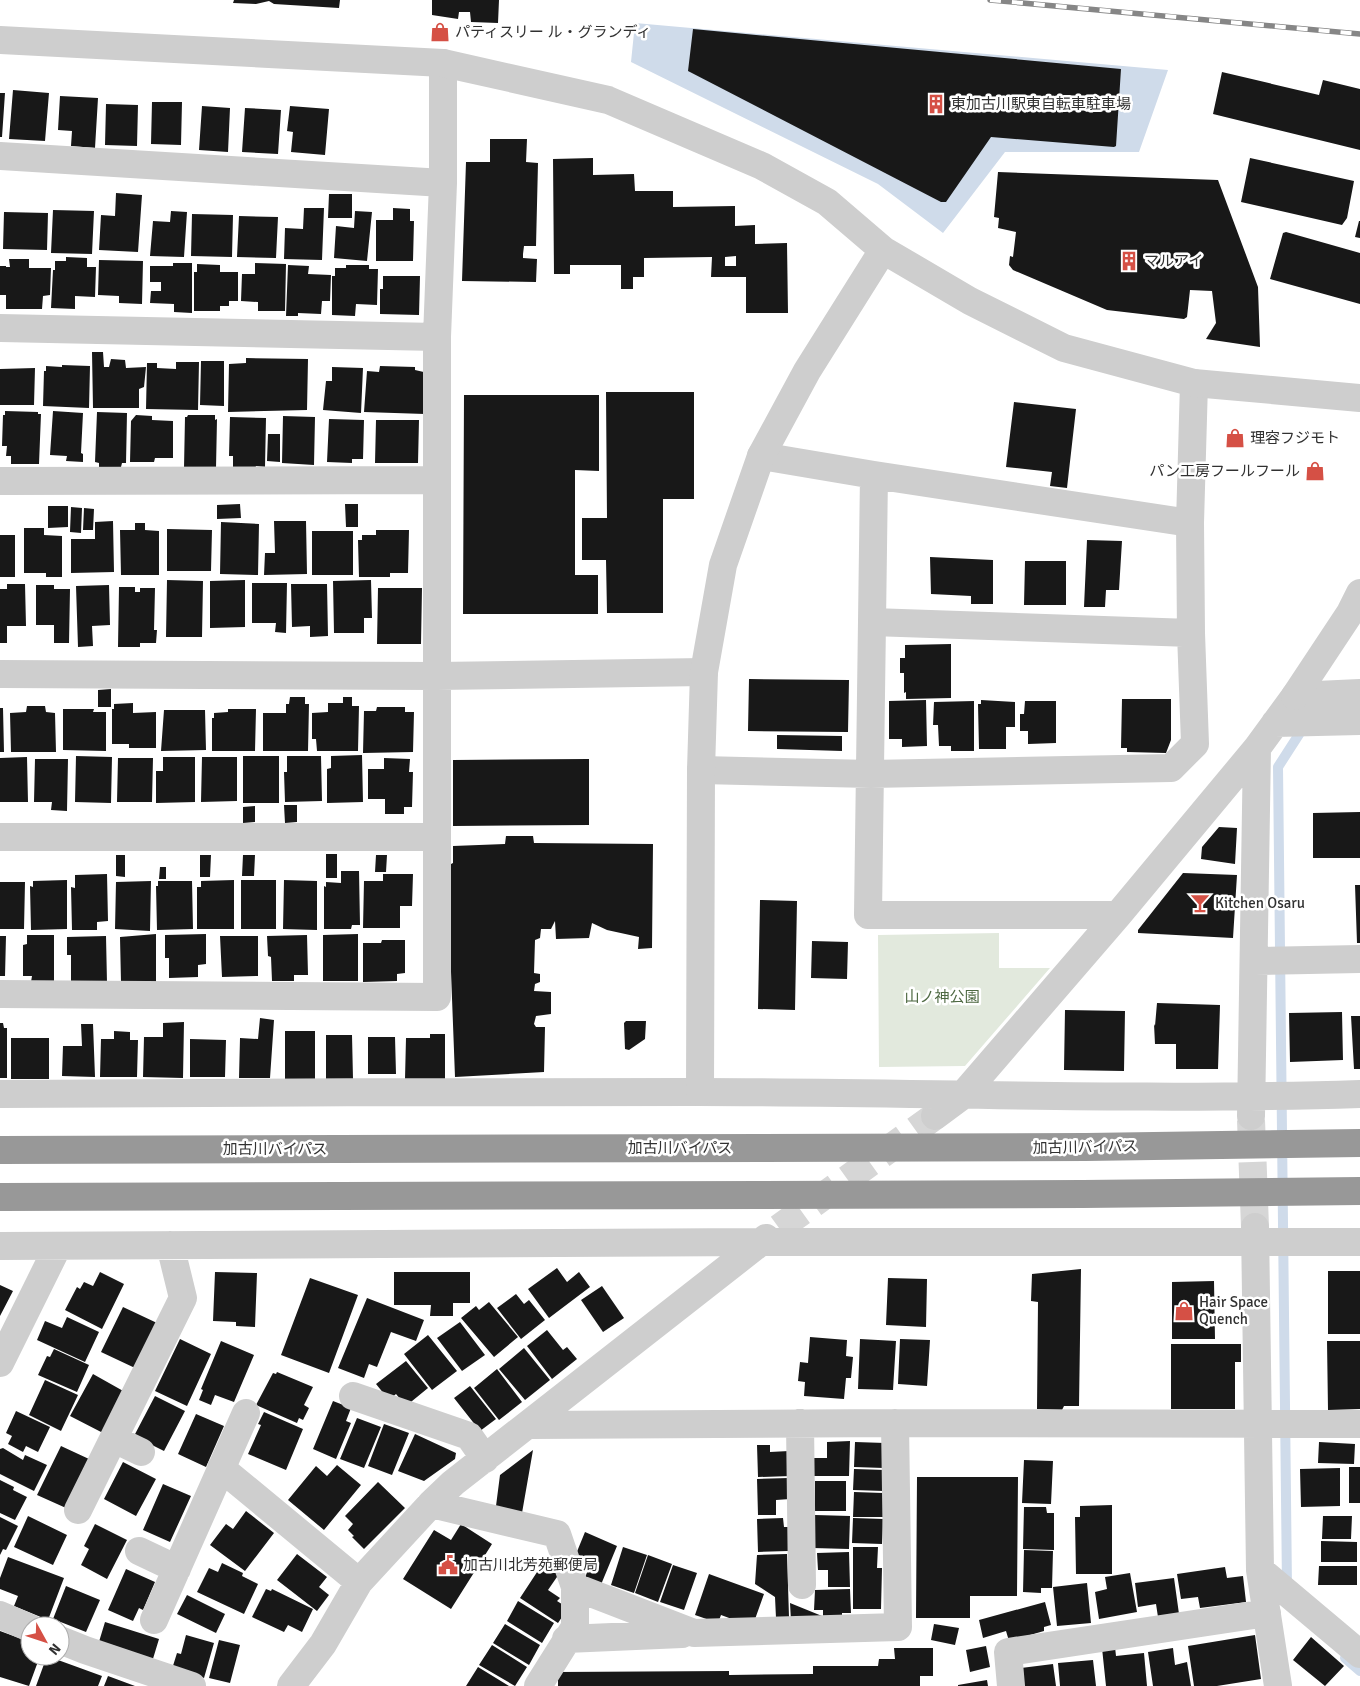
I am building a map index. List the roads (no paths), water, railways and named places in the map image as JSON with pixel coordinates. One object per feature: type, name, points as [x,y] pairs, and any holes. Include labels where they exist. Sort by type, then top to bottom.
[{"type":"highway","name":"加古川バイパス","points":[[0,1150],[1076,1147],[1360,1143]]},
{"type":"highway","points":[[0,1197],[1083,1194],[1360,1191]]},
{"type":"street","points":[[0,40],[443,63],[608,100],[762,166],[826,202],[883,250],[970,301],[1064,348],[1194,383],[1360,398]]},
{"type":"street","points":[[0,994],[437,996],[436,480],[437,337],[443,183],[443,63]]},
{"type":"street","points":[[0,156],[443,183]]},
{"type":"street","points":[[700,1092],[700,770],[704,672],[723,565],[761,456],[807,371],[883,250]]},
{"type":"street","points":[[0,328],[437,337]]},
{"type":"street","points":[[700,770],[870,774],[1171,768],[1195,744],[1190,523],[1194,383]]},
{"type":"street","points":[[761,456],[874,476],[1190,523]]},
{"type":"street","points":[[874,476],[868,915],[1118,915]]},
{"type":"street","points":[[0,481],[436,480]]},
{"type":"street","points":[[935,1116],[962,1096],[1118,915],[1257,748],[1295,696],[1350,613],[1360,593]]},
{"type":"street","points":[[872,622],[1191,633]]},
{"type":"street","points":[[0,674],[437,676],[704,672]]},
{"type":"street","points":[[1295,696],[1360,693]]},
{"type":"street","points":[[1275,723],[1360,721]]},
{"type":"street","points":[[1251,1107],[1257,748]]},
{"type":"street","points":[[0,837],[436,837]]},
{"type":"street","points":[[1254,961],[1360,959]]},
{"type":"street","points":[[0,1094],[700,1092],[962,1096],[1251,1107],[1360,1094]]},
{"type":"street","points":[[292,1686],[323,1644],[359,1582],[431,1504],[453,1484],[770,1235]]},
{"type":"street","points":[[0,1246],[770,1235],[1255,1236],[1360,1242]]},
{"type":"street","points":[[1255,1236],[1260,1570],[1278,1686]]},
{"type":"street","points":[[78,1510],[183,1298],[170,1245]]},
{"type":"street","points":[[0,1363],[58,1246]]},
{"type":"street","points":[[352,1396],[469,1436],[485,1459]]},
{"type":"street","points":[[154,1620],[246,1414]]},
{"type":"street","points":[[530,1425],[800,1423],[1360,1424]]},
{"type":"street","points":[[800,1423],[802,1584]]},
{"type":"street","points":[[566,1639],[898,1627],[895,1423]]},
{"type":"street","points":[[114,1439],[141,1452]]},
{"type":"street","points":[[221,1468],[359,1582]]},
{"type":"street","points":[[431,1504],[557,1534],[575,1588],[575,1627],[538,1686]]},
{"type":"street","points":[[139,1551],[177,1569]]},
{"type":"street","points":[[1260,1570],[1360,1654]]},
{"type":"street","points":[[575,1588],[694,1633]]},
{"type":"street","points":[[1012,1686],[1008,1652],[1267,1613]]},
{"type":"street","points":[[0,1615],[20,1624]]},
{"type":"street","points":[[70,1644],[192,1686]]},
{"type":"water","name":"東加古川駅東自転車駐車場","points":[[635,23],[1168,70],[1139,152],[1005,152],[943,233],[878,184],[631,62]]},
{"type":"waterway","points":[[1287,1588],[1278,767],[1305,725]]},
{"type":"waterway","points":[[1345,1658],[1360,1671]]},
{"type":"tunnel","points":[[779,1228],[935,1116]]},
{"type":"tunnel","points":[[1251,1120],[1255,1227]]},
{"type":"railway","points":[[990,0],[1360,34]]},
{"type":"place","name":"パティスリー ル・グランディ","points":[[440,32]]},
{"type":"place","name":"東加古川駅東自転車駐車場","points":[[936,104]]},
{"type":"place","name":"マルアイ","points":[[1129,261]]},
{"type":"place","name":"理容フジモト","points":[[1235,438]]},
{"type":"place","name":"パン工房フールフール","points":[[1315,471]]},
{"type":"place","name":"Kitchen Osaru","points":[[1200,903]]},
{"type":"place","name":"Hair Space Quench","points":[[1184,1311]]},
{"type":"place","name":"加古川北芳苑郵便局","points":[[448,1565]]},
{"type":"park label","name":"山ノ神公園","points":[[942,997]]}]
